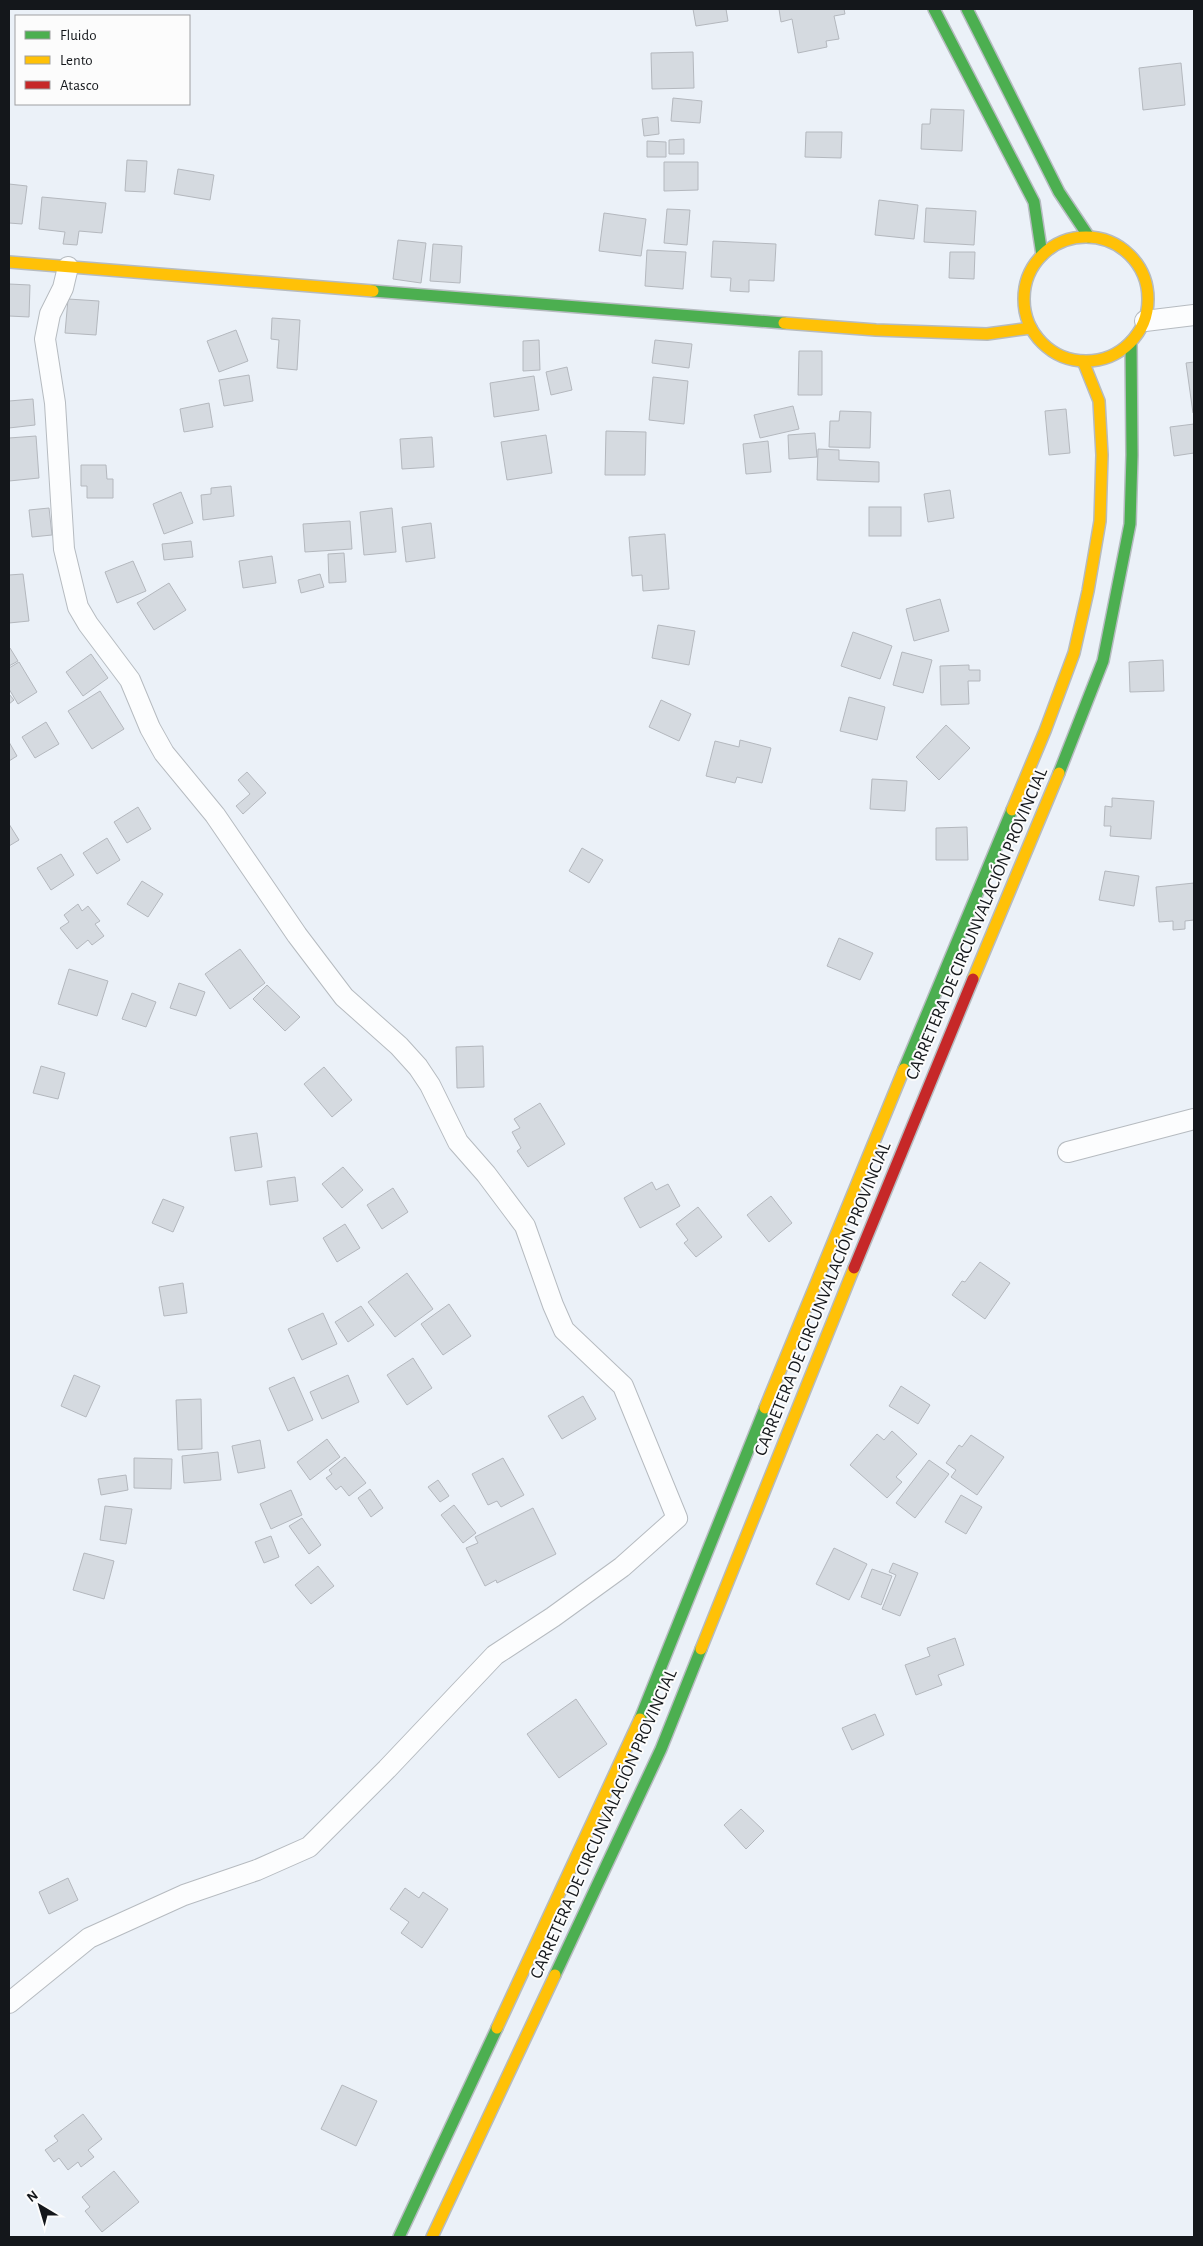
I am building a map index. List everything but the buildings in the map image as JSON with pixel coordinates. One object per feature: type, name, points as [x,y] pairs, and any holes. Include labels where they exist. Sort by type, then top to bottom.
[{"type":"main road","points":[[934,9],[1034,202],[1042,255]]},
{"type":"main road","points":[[967,9],[1059,192],[1089,237]]},
{"type":"main road","points":[[1089,237],[1114,243],[1134,259],[1142,270],[1148,288],[1148,308],[1145,320],[1131,342],[1109,357],[1084,362],[1064,358],[1047,348],[1031,328],[1024,303],[1024,290],[1033,266],[1042,255],[1063,241],[1089,237]]},
{"type":"main road","points":[[9,262],[876,330],[988,334],[1031,328]]},
{"type":"main road","name":"CARRETERA DE CIRCUNVALACIÓN PROVINCIAL","points":[[432,2237],[661,1749],[860,1253],[1072,741],[1103,661],[1130,524],[1132,456],[1131,342]]},
{"type":"main road","name":"CARRETERA DE CIRCUNVALACIÓN PROVINCIAL","points":[[399,2237],[633,1738],[832,1242],[1045,731],[1074,653],[1088,591],[1100,521],[1102,455],[1099,401],[1084,362]]},
{"type":"street","points":[[9,2003],[89,1938],[184,1895],[257,1870],[308,1847],[380,1776],[495,1655],[553,1617],[622,1567],[677,1518],[623,1386],[564,1330],[553,1305],[525,1226],[486,1174],[458,1142],[430,1085],[418,1067],[399,1046],[344,996],[297,935],[215,815],[160,748],[130,680],[88,624],[78,607],[64,549],[55,403],[45,339],[50,314],[63,288],[68,266]]},
{"type":"street","points":[[1145,320],[1194,315]]},
{"type":"street","points":[[1068,1152],[1194,1119]]},
{"type":"traffic: fast","points":[[934,9],[1034,202],[1042,255]]},
{"type":"traffic: fast","points":[[967,9],[1059,192],[1089,237]]},
{"type":"traffic: fast","points":[[373,291],[784,323]]},
{"type":"traffic: fast","points":[[1059,773],[1103,661],[1130,524],[1132,455],[1131,342]]},
{"type":"traffic: fast","points":[[904,1069],[1012,810]]},
{"type":"traffic: fast","points":[[640,1719],[765,1408]]},
{"type":"traffic: fast","points":[[555,1975],[661,1749],[701,1649]]},
{"type":"traffic: fast","points":[[399,2237],[497,2028]]},
{"type":"traffic: slow","points":[[1086,237],[1110,241],[1130,255],[1144,275],[1148,299],[1144,323],[1130,343],[1110,357],[1086,361],[1062,357],[1042,343],[1028,323],[1024,299],[1028,275],[1042,255],[1062,241],[1086,237]]},
{"type":"traffic: slow","points":[[9,262],[373,291]]},
{"type":"traffic: slow","points":[[784,323],[876,330],[987,334],[1031,328]]},
{"type":"traffic: slow","points":[[1012,810],[1045,731],[1074,653],[1088,591],[1100,521],[1102,455],[1099,401],[1083,361]]},
{"type":"traffic: slow","points":[[973,979],[1059,773]]},
{"type":"traffic: slow","points":[[765,1408],[904,1069]]},
{"type":"traffic: slow","points":[[701,1649],[854,1268]]},
{"type":"traffic: slow","points":[[497,2028],[640,1719]]},
{"type":"traffic: slow","points":[[432,2237],[555,1975]]},
{"type":"traffic: jam","points":[[854,1268],[973,979]]}]
